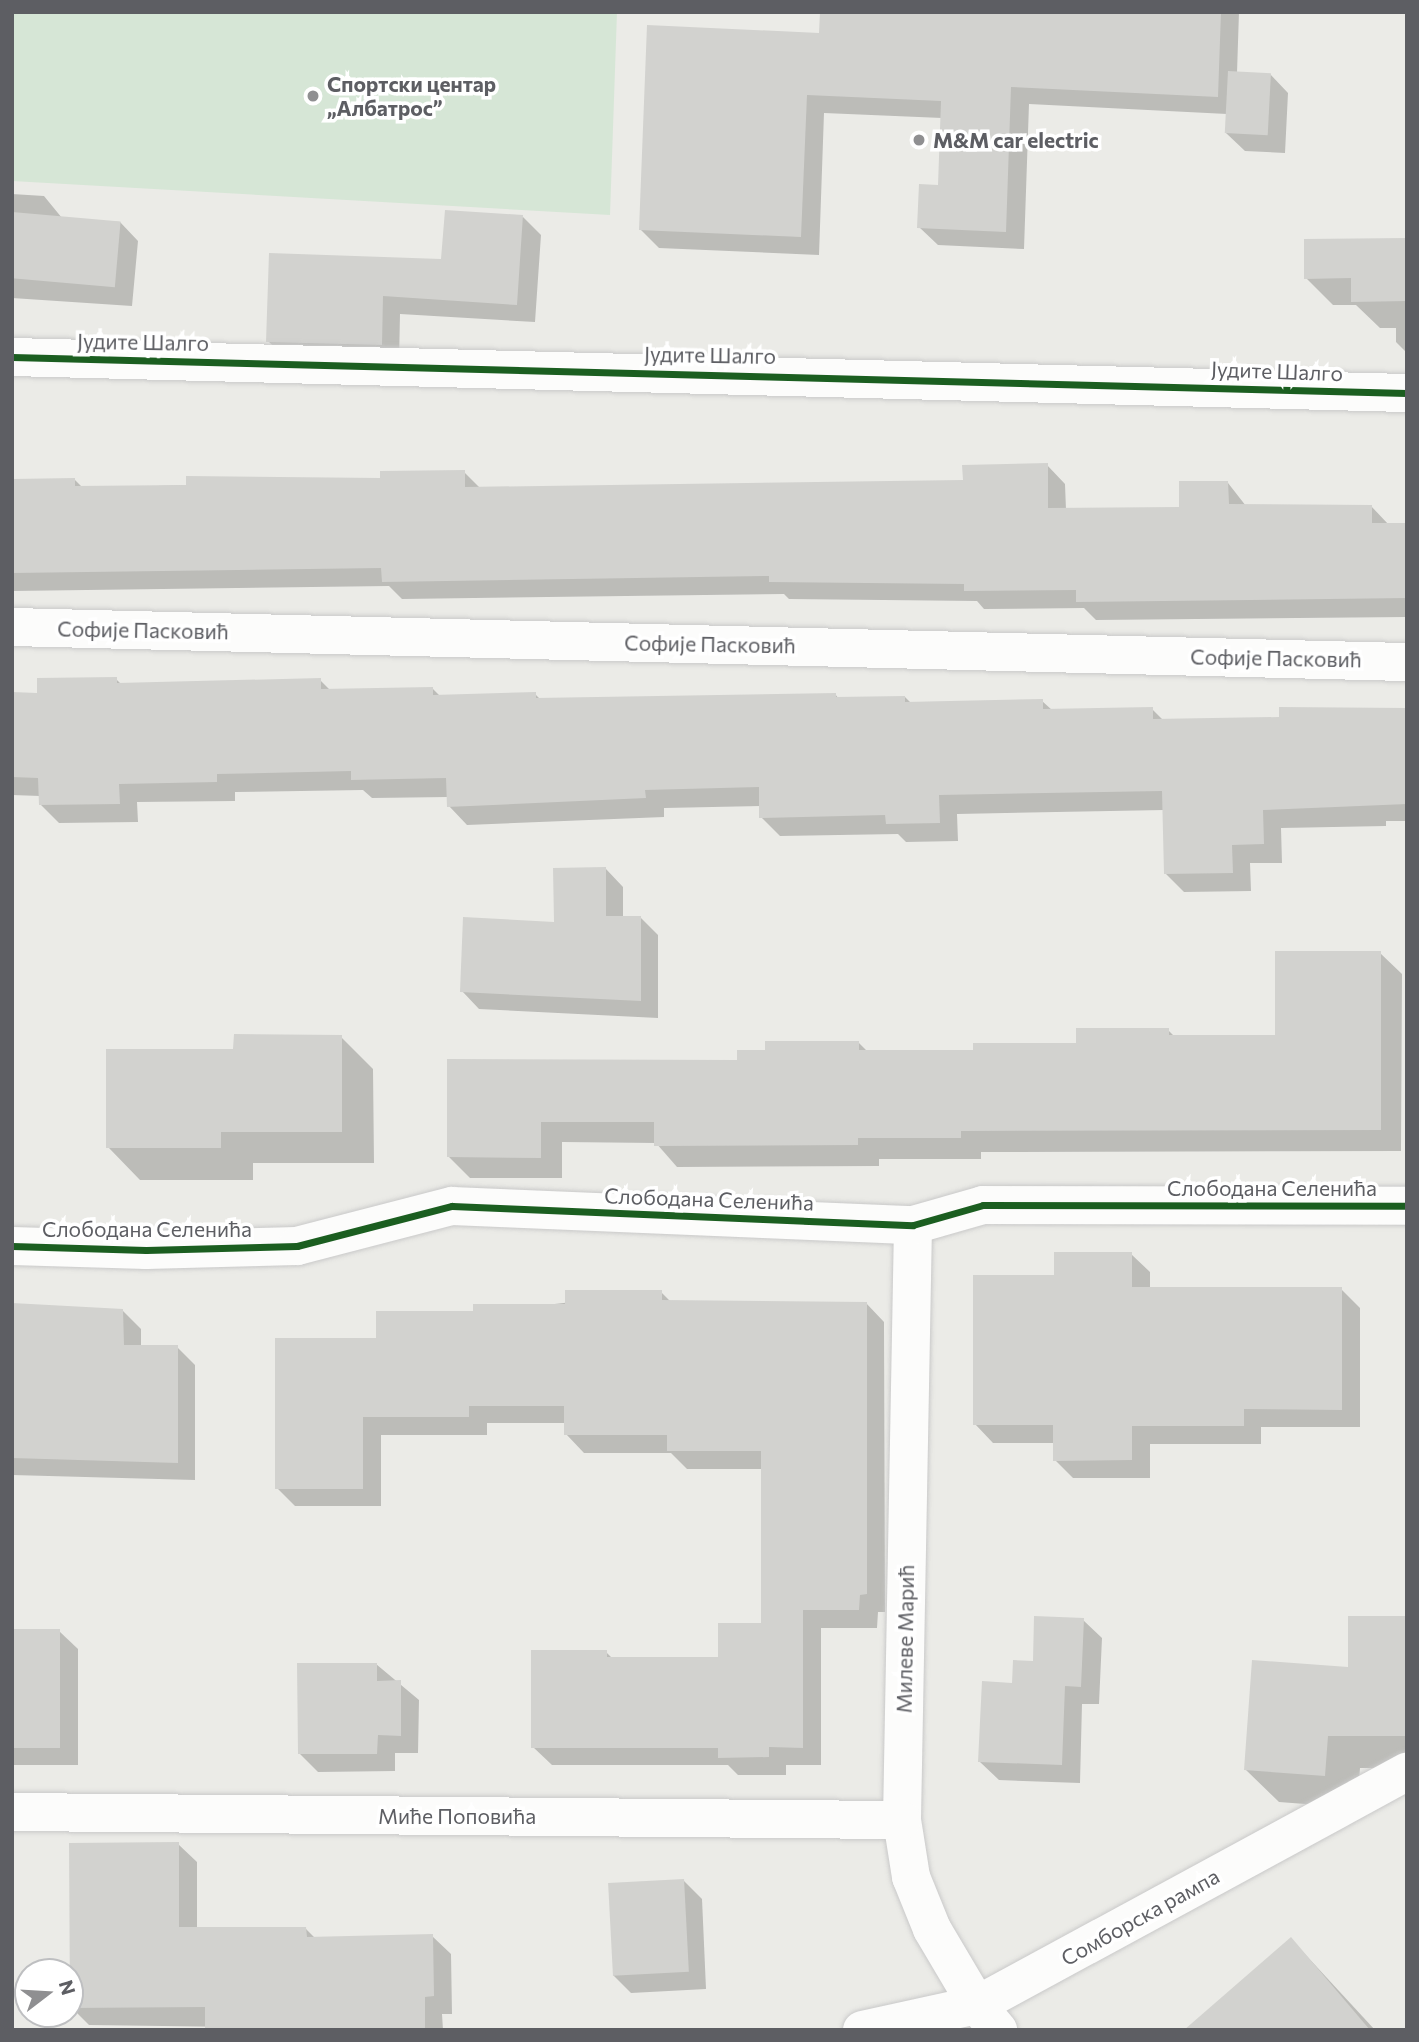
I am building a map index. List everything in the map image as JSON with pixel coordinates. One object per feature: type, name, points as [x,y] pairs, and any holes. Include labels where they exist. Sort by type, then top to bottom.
[{"type":"street","name":"Јудите Шалго","points":[[12,357],[1407,393]]},
{"type":"street","name":"Софије Пасковић","points":[[12,627],[1407,662]]},
{"type":"street","name":"Слободана Селенића","points":[[12,1246],[146,1250],[297,1246],[452,1206],[913,1225],[982,1205],[1407,1206]]},
{"type":"street","name":"Милеве Марић","points":[[913,1225],[902,1820],[911,1877],[932,1929],[988,2018]]},
{"type":"street","name":"Сомборска рампа","points":[[862,2030],[988,2018],[1407,1772]]},
{"type":"street","name":"Миће Поповића","points":[[12,1812],[902,1820]]},
{"type":"green space","name":"Спортски центар „Албатрос”","points":[[12,12],[617,12],[610,215],[12,181]]},
{"type":"building","points":[[820,12],[1221,12],[1218,97],[1011,87],[1006,232],[917,228],[919,184],[938,185],[941,101],[807,95],[801,237],[639,230],[647,25],[819,33]]},
{"type":"building","points":[[1228,71],[1271,73],[1268,135],[1225,133]]},
{"type":"building","points":[[445,210],[523,215],[517,305],[383,296],[382,345],[266,342],[269,253],[441,259]]},
{"type":"building","points":[[12,212],[121,221],[115,287],[12,278]]},
{"type":"building","points":[[1407,238],[1407,301],[1351,302],[1351,278],[1304,279],[1304,239]]},
{"type":"building","points":[[1048,463],[1048,508],[1179,507],[1179,481],[1228,481],[1229,504],[1372,505],[1372,523],[1407,523],[1407,598],[1076,602],[1076,590],[964,591],[964,584],[769,582],[769,576],[382,582],[381,568],[12,573],[12,479],[75,478],[75,486],[186,485],[186,476],[380,478],[380,471],[465,470],[465,487],[963,480],[962,465]]},
{"type":"building","points":[[117,677],[117,683],[321,678],[321,689],[433,687],[433,695],[536,692],[536,698],[836,693],[836,697],[905,696],[905,702],[1043,699],[1043,709],[1153,707],[1153,719],[1279,717],[1279,707],[1407,708],[1407,804],[1263,810],[1264,844],[1232,845],[1233,873],[1164,874],[1162,791],[939,795],[940,823],[886,824],[885,815],[759,818],[759,787],[645,790],[646,798],[447,807],[446,778],[351,780],[351,771],[217,774],[217,782],[119,784],[120,804],[39,805],[38,778],[12,777],[12,692],[37,693],[37,678]]},
{"type":"building","points":[[606,867],[606,916],[641,916],[641,1001],[460,992],[463,917],[554,922],[553,868]]},
{"type":"building","points":[[1275,951],[1381,951],[1381,1130],[961,1131],[961,1138],[858,1138],[858,1145],[654,1146],[654,1122],[541,1122],[541,1158],[447,1157],[447,1059],[737,1060],[737,1050],[765,1050],[765,1041],[859,1041],[859,1050],[973,1050],[973,1043],[1076,1043],[1076,1028],[1169,1028],[1169,1035],[1275,1035]]},
{"type":"building","points":[[234,1034],[342,1035],[342,1132],[221,1132],[221,1148],[106,1148],[106,1049],[233,1049]]},
{"type":"building","points":[[1054,1252],[1132,1252],[1132,1287],[1342,1287],[1342,1410],[1244,1409],[1244,1426],[1132,1426],[1132,1460],[1053,1461],[1053,1425],[973,1425],[973,1275],[1054,1275]]},
{"type":"building","points":[[565,1290],[662,1290],[662,1300],[867,1302],[867,1594],[860,1595],[859,1610],[803,1610],[803,1748],[769,1747],[769,1757],[718,1758],[718,1748],[531,1748],[531,1650],[607,1650],[607,1657],[718,1657],[718,1623],[761,1623],[761,1451],[667,1451],[667,1435],[564,1435],[564,1406],[469,1406],[469,1417],[363,1417],[363,1489],[275,1489],[275,1338],[376,1338],[376,1311],[473,1311],[473,1304],[565,1304]]},
{"type":"building","points":[[12,1303],[123,1309],[124,1345],[178,1345],[178,1463],[12,1458]]},
{"type":"building","points":[[1034,1616],[1084,1618],[1081,1687],[1065,1686],[1062,1765],[978,1762],[982,1681],[1012,1683],[1013,1660],[1033,1661]]},
{"type":"building","points":[[1348,1616],[1407,1616],[1407,1736],[1328,1736],[1325,1776],[1244,1770],[1252,1660],[1348,1667]]},
{"type":"building","points":[[12,1629],[60,1629],[60,1748],[12,1748]]},
{"type":"building","points":[[297,1663],[377,1663],[377,1681],[401,1680],[401,1736],[378,1735],[377,1754],[298,1754]]},
{"type":"building","points":[[179,1842],[179,1927],[306,1927],[307,1937],[433,1934],[434,1996],[425,1997],[425,2030],[205,2030],[205,2007],[84,2008],[84,1958],[70,1958],[69,1843]]},
{"type":"building","points":[[684,1879],[689,1972],[613,1976],[608,1883]]},
{"type":"building","points":[[1291,1937],[1370,2030],[1184,2030]]},
{"type":"cycle path","points":[[12,357],[1407,393]]},
{"type":"cycle path","points":[[12,1246],[146,1250],[297,1246],[452,1206],[913,1225],[983,1205],[1407,1206]]},
{"type":"place","name":"Спортски центар „Албатрос”","points":[[313,96]]},
{"type":"place","name":"M&M car electric","points":[[919,140]]}]
